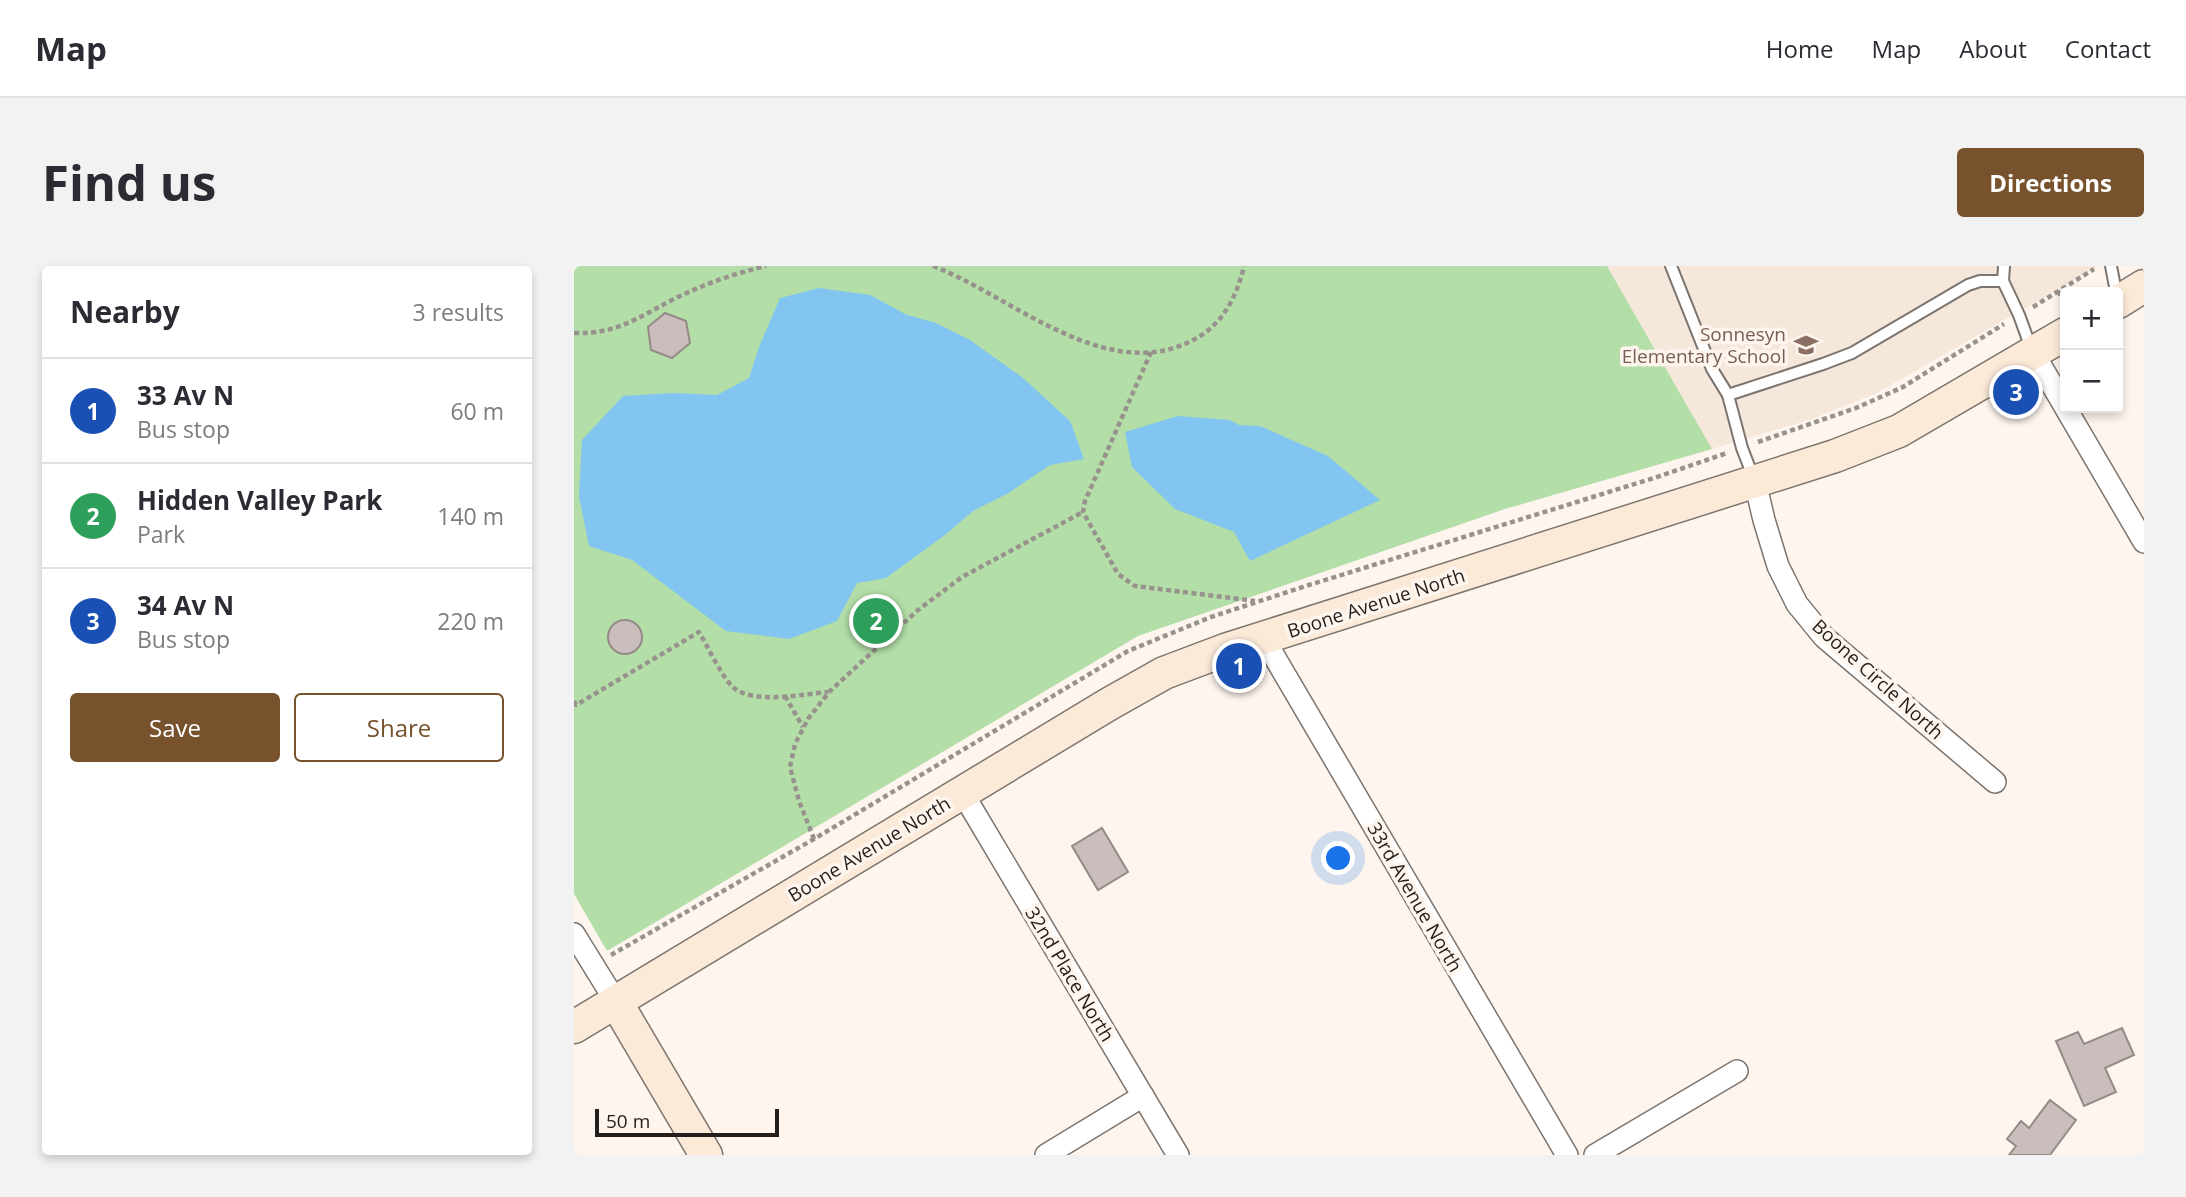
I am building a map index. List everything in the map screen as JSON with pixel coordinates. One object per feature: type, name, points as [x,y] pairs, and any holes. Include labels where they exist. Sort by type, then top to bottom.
[{"type":"street","name":"Boone Avenue North","points":[[574,1027],[1164,673],[1225,650],[1835,456],[1899,431],[2060,337]]},
{"type":"street","points":[[2034,354],[2144,542]]},
{"type":"street","name":"Boone Circle North","points":[[1755,482],[1763,520],[1778,566],[1797,604],[1824,637],[1855,665],[1995,782]]},
{"type":"street","name":"33rd Avenue North","points":[[1264,639],[1567,1155]]},
{"type":"street","name":"32nd Place North","points":[[962,792],[1178,1155]]},
{"type":"street","points":[[574,934],[706,1155]]},
{"type":"street","points":[[1595,1155],[1737,1071]]},
{"type":"street","points":[[1045,1155],[1143,1096]]},
{"type":"lane","points":[[1671,266],[1712,369],[1728,395],[1742,448],[1755,482]]},
{"type":"lane","points":[[2004,266],[2003,281],[2034,354]]},
{"type":"lane","points":[[2111,266],[2119,287]]},
{"type":"lane","points":[[1728,395],[1852,353],[1968,285],[1980,281],[2003,281]]},
{"type":"path","points":[[574,333],[597,333],[621,327],[725,276],[766,266]]},
{"type":"path","points":[[933,266],[988,292],[1044,324],[1083,341],[1128,353],[1179,348],[1209,331],[1225,313],[1239,288],[1244,266]]},
{"type":"path","points":[[2089,266],[2089,273]]},
{"type":"path","points":[[814,839],[799,801],[790,767],[795,744],[803,728],[829,692],[918,610],[962,578],[1083,512],[1151,352]]},
{"type":"path","points":[[1083,512],[1118,574],[1135,586],[1259,601]]},
{"type":"path","points":[[574,701],[576,705],[699,632],[732,687],[746,694],[785,696],[829,692]]},
{"type":"path","points":[[785,696],[803,728]]},
{"type":"shaded area","name":"Sonnesyn Elementary School","points":[[1607,266],[2099,266],[1875,394],[1812,419],[1712,449]]},
{"type":"green space","points":[[574,266],[1607,266],[1712,449],[1505,509],[1138,636],[607,951],[574,894]]},
{"type":"water","points":[[819,288],[870,295],[907,315],[936,323],[970,340],[1023,378],[1070,421],[1084,459],[1050,465],[1007,494],[973,511],[886,578],[857,583],[837,621],[789,639],[726,631],[632,560],[589,546],[579,497],[582,440],[623,396],[672,393],[717,395],[749,378],[780,298]]},
{"type":"water","points":[[1178,416],[1230,420],[1239,425],[1260,426],[1328,456],[1380,500],[1250,561],[1234,532],[1175,509],[1132,467],[1125,432]]},
{"type":"building","points":[[665,313],[686,321],[690,343],[672,358],[651,350],[648,327]]},
{"type":"building","points":[[625,620],[637,625],[642,637],[637,649],[625,654],[613,649],[608,637],[613,625]]},
{"type":"building","points":[[1102,828],[1128,872],[1098,890],[1072,846]]},
{"type":"building","points":[[2122,1028],[2134,1055],[2105,1068],[2116,1092],[2084,1106],[2056,1041],[2078,1032],[2084,1044]]},
{"type":"building","points":[[2050,1100],[2076,1120],[2050,1155],[2009,1155],[2016,1146],[2007,1139],[2021,1121],[2029,1128]]},
{"type":"place","name":"Sonnesyn Elementary School","points":[[1806,345]]},
{"type":"place","name":"34 Av N","points":[[2016,392]]},
{"type":"place","name":"Hidden Valley Park","points":[[876,621]]},
{"type":"place","name":"33 Av N","points":[[1239,666]]}]
